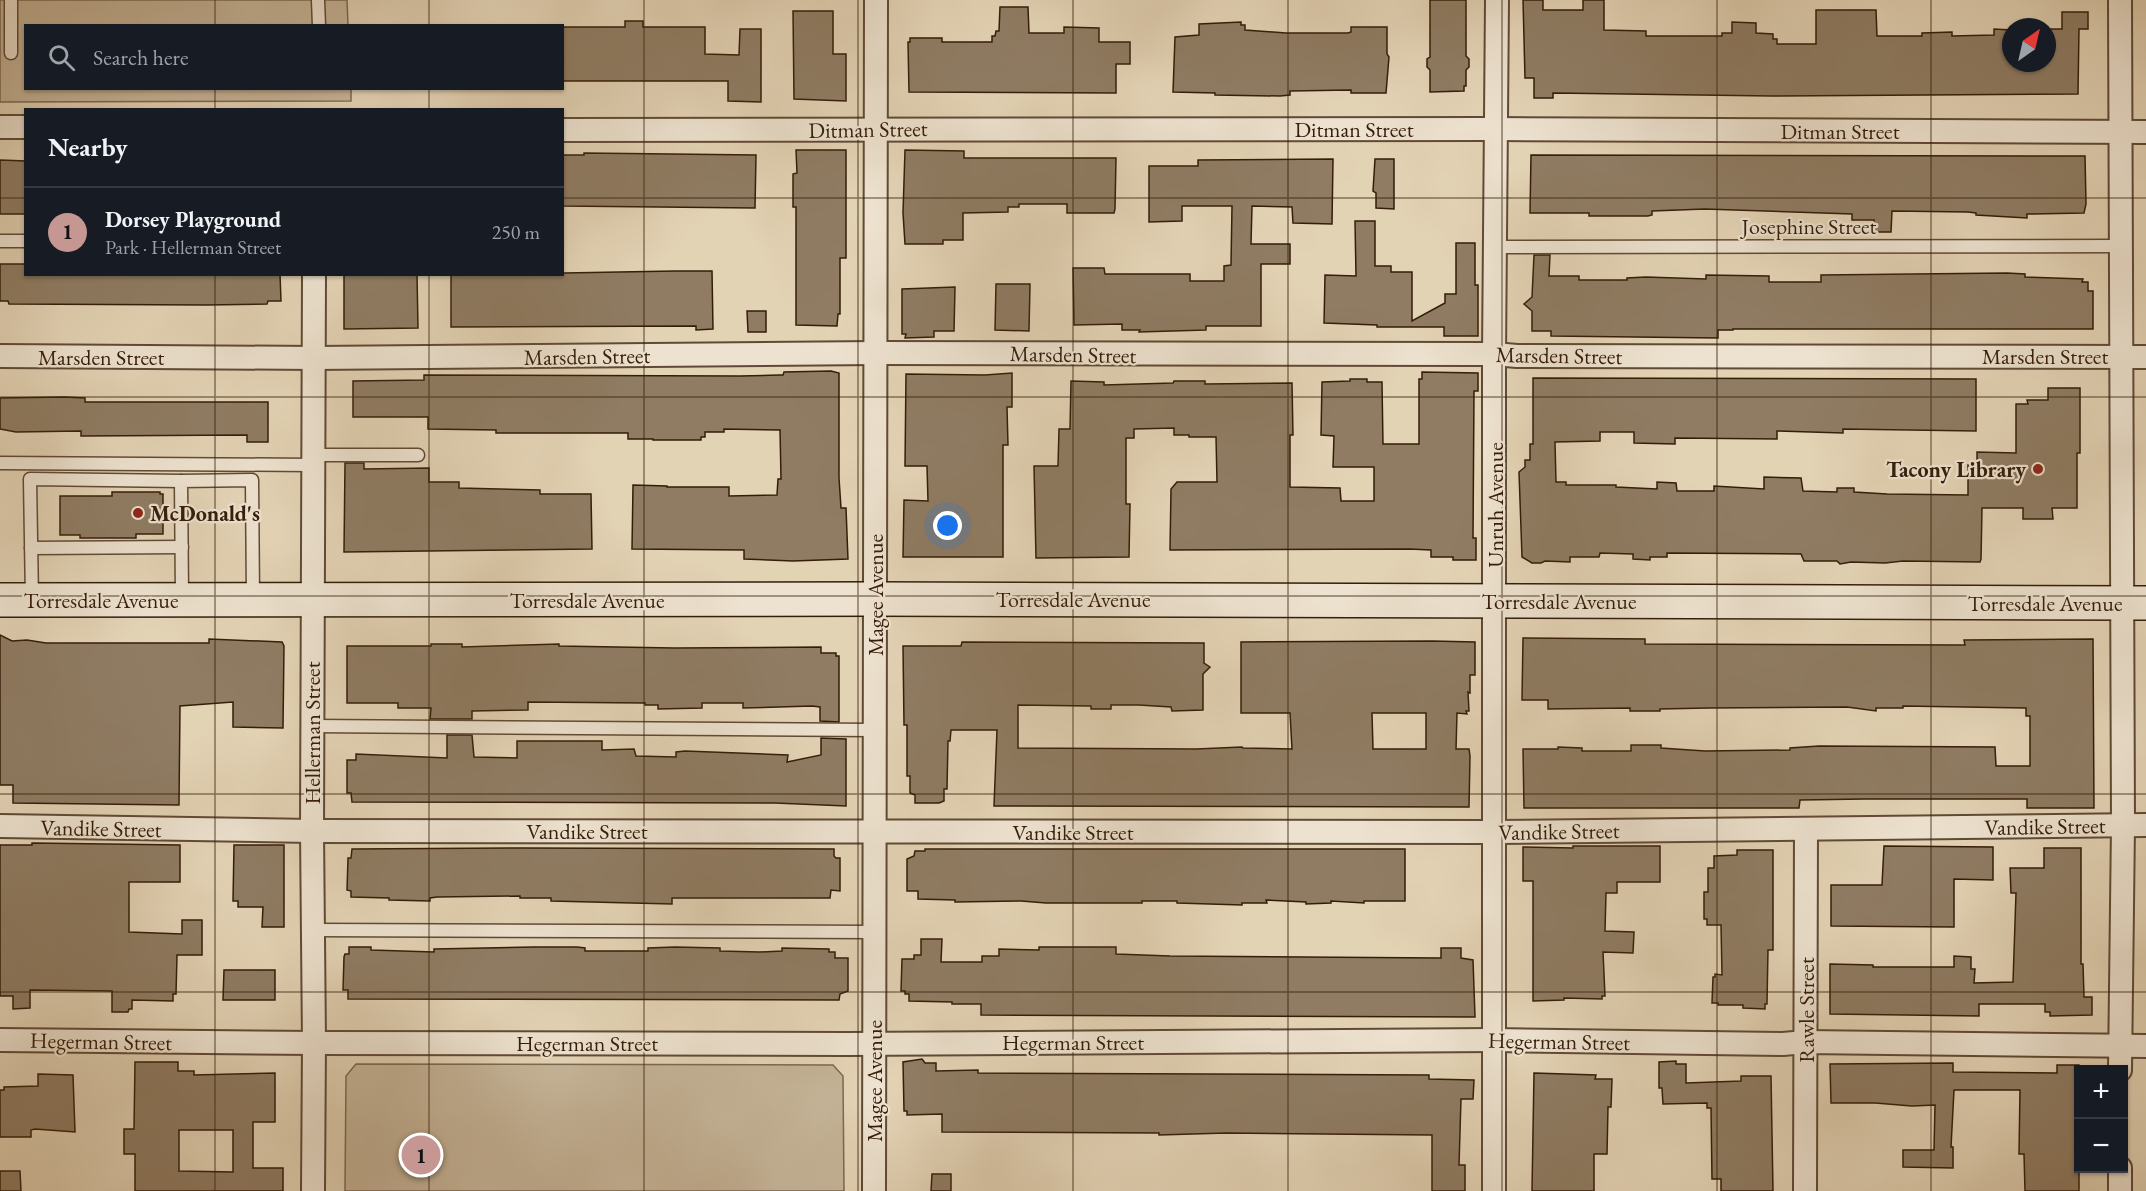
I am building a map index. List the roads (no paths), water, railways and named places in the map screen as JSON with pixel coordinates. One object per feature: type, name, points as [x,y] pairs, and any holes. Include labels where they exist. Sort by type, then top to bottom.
[{"type":"street","name":"Magee Avenue","points":[[874,1191],[876,0]]},
{"type":"street","name":"Unruh Avenue","points":[[1494,1191],[1494,354],[1497,0]]},
{"type":"street","points":[[2120,0],[2121,356],[2133,603],[2122,825],[2120,1065]]},
{"type":"street","points":[[0,127],[24,127]]},
{"type":"street","name":"Ditman Street","points":[[564,130],[1496,129],[2146,132]]},
{"type":"street","name":"Hellerman Street","points":[[313,1191],[314,276]]},
{"type":"street","name":"Marsden Street","points":[[0,356],[315,358],[876,353],[2146,357]]},
{"type":"street","name":"Torresdale Avenue","points":[[0,600],[875,599],[2133,603]]},
{"type":"street","name":"Vandike Street","points":[[0,826],[312,831],[1495,832],[2146,825]]},
{"type":"street","name":"Rawle Street","points":[[1805,1191],[1806,829]]},
{"type":"street","name":"Hegerman Street","points":[[0,1040],[846,1044],[874,1042],[1494,1040],[2146,1046]]},
{"type":"street","points":[[2120,1173],[2120,1191]]},
{"type":"lane","points":[[10,0],[11,53]]},
{"type":"lane","points":[[318,0],[319,24]]},
{"type":"lane","points":[[0,241],[24,241]]},
{"type":"lane","name":"Josephine Street","points":[[1496,248],[2121,246]]},
{"type":"lane","points":[[0,463],[314,460],[418,455]]},
{"type":"lane","points":[[32,600],[30,479],[252,480],[253,600]]},
{"type":"lane","points":[[181,481],[183,600]]},
{"type":"lane","points":[[31,548],[182,547]]},
{"type":"lane","points":[[312,726],[875,730]]},
{"type":"lane","points":[[313,930],[875,932]]},
{"type":"place","name":"Tacony Library","points":[[2038,469]]},
{"type":"place","name":"McDonald's","points":[[138,513]]},
{"type":"place","name":"Dorsey Playground","points":[[421,1155]]}]
